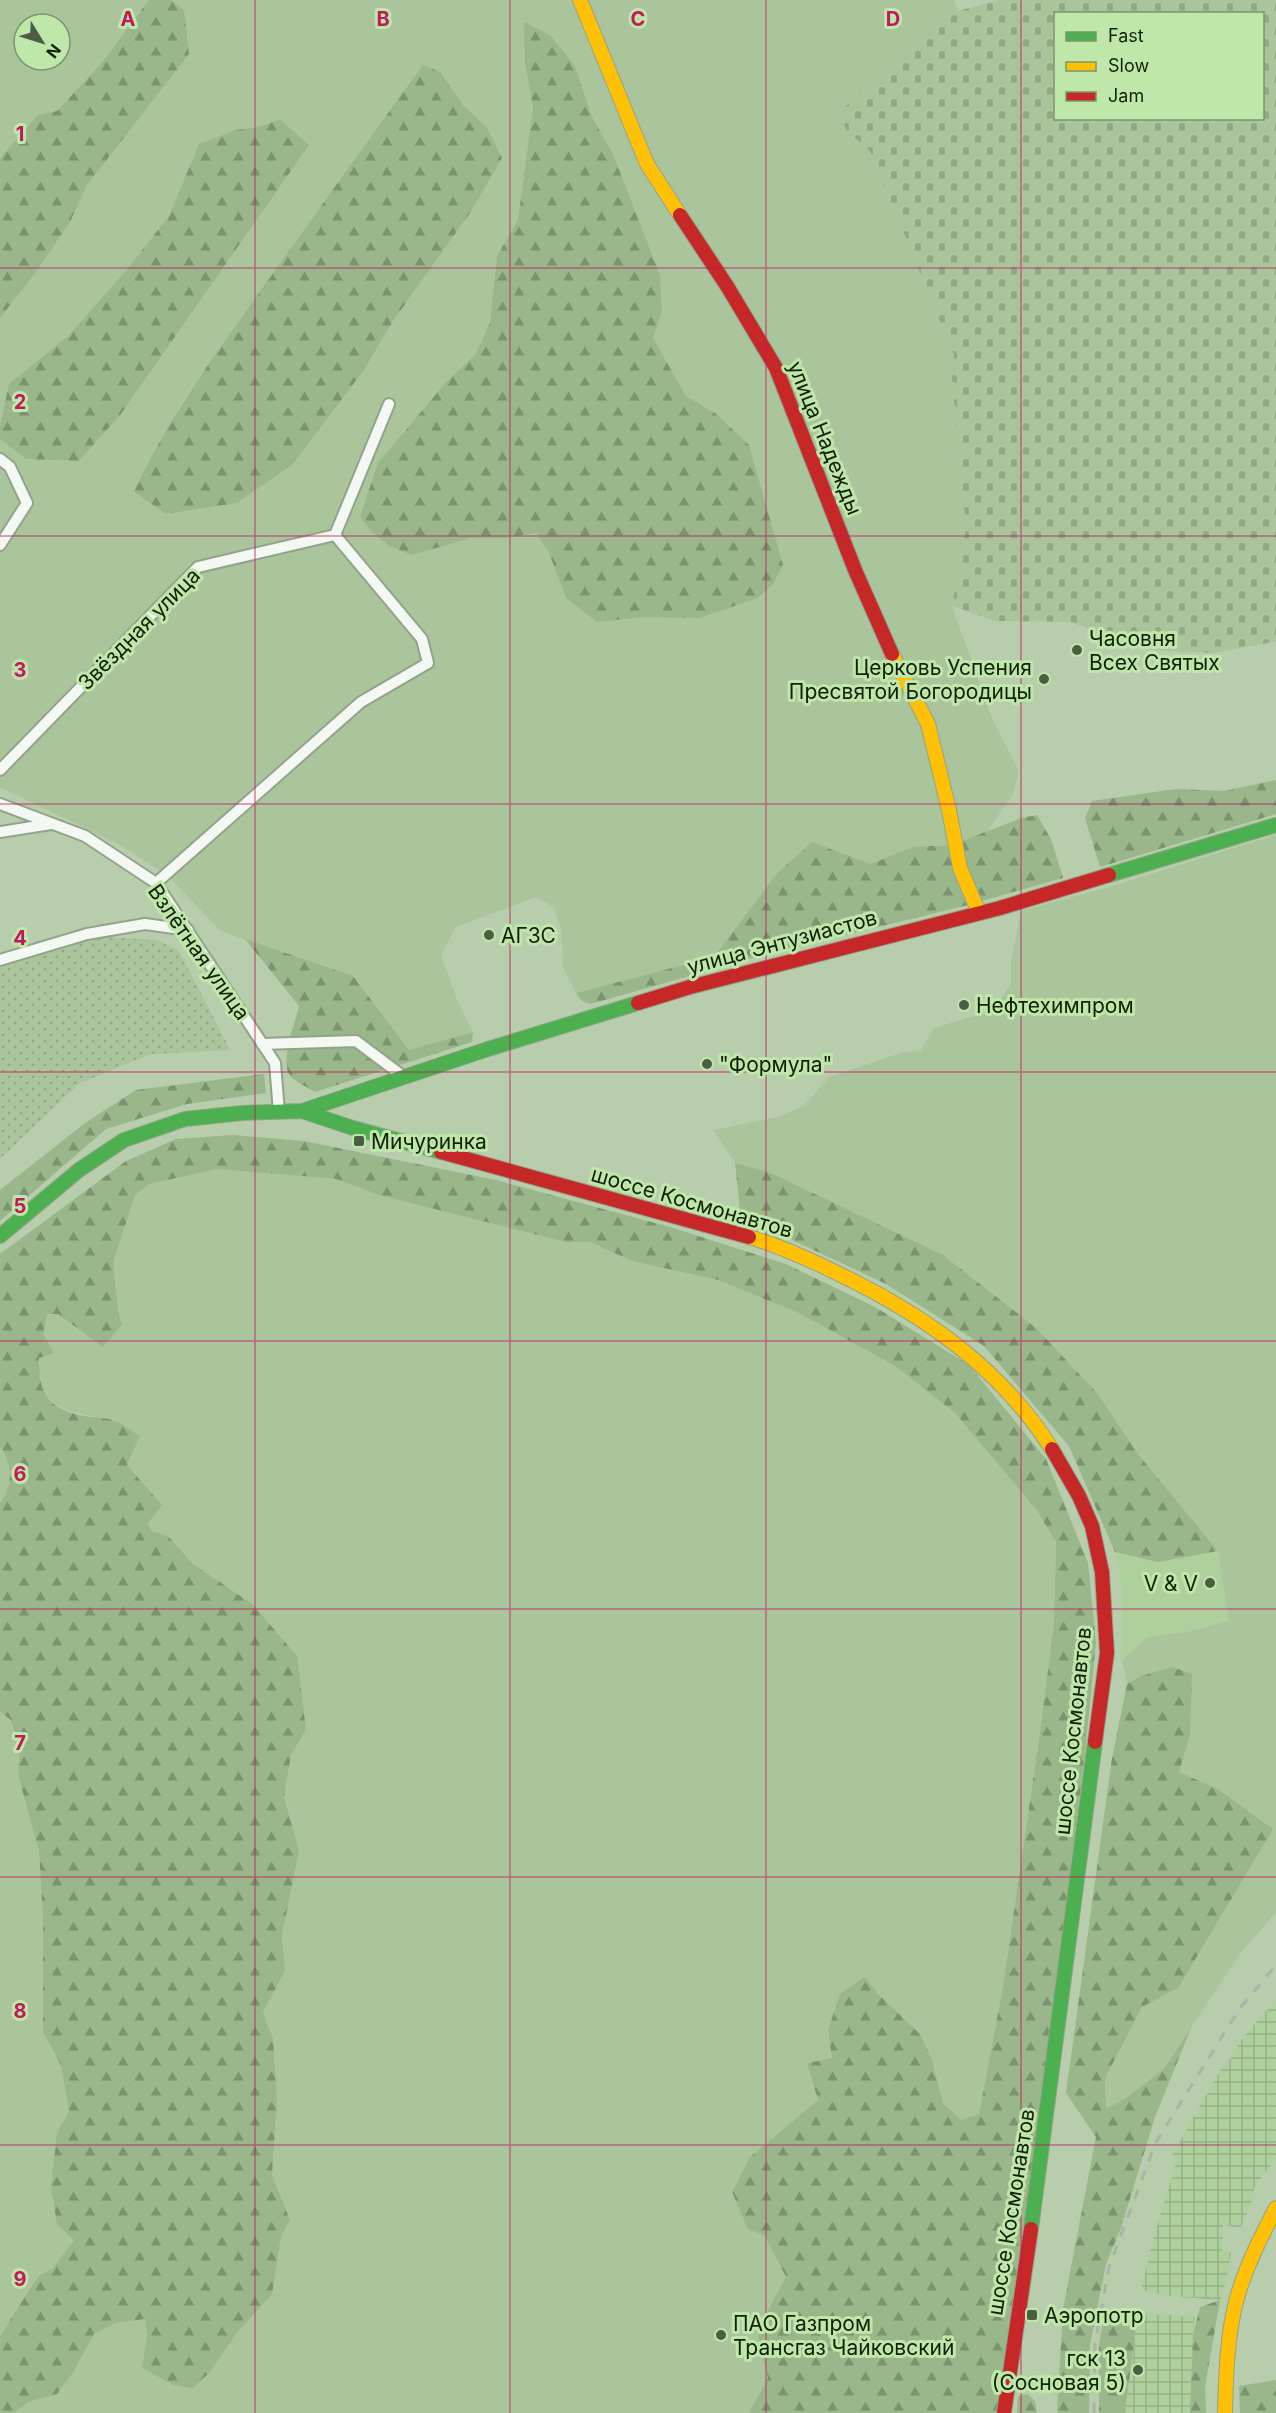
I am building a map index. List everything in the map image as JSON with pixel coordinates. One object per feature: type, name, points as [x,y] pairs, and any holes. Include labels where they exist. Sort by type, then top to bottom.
[{"type":"main road","name":"улица Надежды","points":[[580,0],[647,164],[727,286],[776,368],[855,570],[893,656],[928,724],[949,810],[960,868],[980,913]]},
{"type":"main road","name":"улица Энтузиастов","points":[[302,1111],[690,987],[1072,888],[1276,825]]},
{"type":"main road","name":"шоссе Космонавтов","points":[[0,1236],[79,1170],[124,1140],[184,1119],[302,1111],[352,1128],[775,1244],[838,1273],[925,1321],[977,1361],[1015,1400],[1059,1459],[1093,1528],[1106,1603],[1107,1653],[1039,2183],[1022,2278],[1004,2413]]},
{"type":"main road","points":[[1225,2413],[1226,2376],[1235,2309],[1260,2240],[1276,2208]]},
{"type":"street","points":[[156,883],[361,702],[428,663],[422,639],[335,535],[389,404]]},
{"type":"street","points":[[0,459],[10,467],[27,503],[0,545]]},
{"type":"street","name":"Звёздная улица","points":[[0,770],[198,567],[335,535]]},
{"type":"street","name":"Взлётная улица","points":[[0,804],[85,836],[156,883],[275,1064],[279,1112]]},
{"type":"street","points":[[0,832],[51,824]]},
{"type":"street","points":[[0,960],[87,934],[145,924],[188,930]]},
{"type":"street","points":[[262,1044],[356,1041],[404,1077]]},
{"type":"shaded area","points":[[1218,1551],[1229,1621],[1187,1632],[1147,1637],[1122,1660],[1122,1587],[1115,1552],[1158,1562]]},
{"type":"shaded area","points":[[1276,2000],[1276,2159],[1255,2185],[1251,2204],[1240,2229],[1223,2224],[1222,2251],[1231,2252],[1226,2282],[1220,2300],[1167,2296],[1141,2290],[1177,2160],[1172,2155],[1221,2069],[1236,2052],[1239,2043]]},
{"type":"shaded area","points":[[1137,2314],[1194,2316],[1190,2413],[1125,2413]]},
{"type":"green space","points":[[0,0],[149,0],[100,65],[57,112],[38,115],[0,158]]},
{"type":"green space","points":[[149,0],[171,0],[184,10],[189,54],[87,185],[70,222],[36,272],[0,318],[0,158],[38,115],[57,111],[100,65]]},
{"type":"green space","points":[[171,0],[954,0],[958,11],[840,111],[846,130],[870,151],[954,355],[952,379],[966,528],[952,606],[992,719],[1019,771],[1013,794],[986,833],[952,845],[913,847],[871,865],[812,842],[777,873],[714,957],[576,993],[563,967],[561,928],[554,907],[536,897],[456,927],[441,955],[458,1002],[473,1032],[409,1051],[353,976],[221,931],[167,875],[120,845],[0,787],[0,439],[26,459],[79,461],[121,414],[309,145],[280,119],[262,126],[236,130],[199,144],[169,216],[129,267],[69,335],[9,384],[0,426],[0,318],[36,272],[70,222],[87,185],[184,10]],"holes":[[[525,63],[575,66],[592,117],[613,154],[660,275],[662,312],[653,338],[686,396],[715,413],[758,598],[732,606],[597,622],[566,598],[549,553],[536,533],[507,538],[471,538],[412,555],[389,546],[372,532],[404,430],[422,413],[447,381],[475,355],[490,323],[497,256],[518,220],[533,107]],[[440,73],[463,105],[487,128],[470,213],[393,321],[364,370],[293,464],[237,503],[166,514],[178,408],[254,299]]]},
{"type":"green space","points":[[999,0],[1276,0],[1276,641],[1213,653],[1153,650],[1070,622],[995,621],[952,606],[966,528],[952,379],[954,355],[870,151],[846,130],[840,111],[958,11]]},
{"type":"green space","points":[[524,22],[550,35],[575,66],[592,117],[613,154],[660,275],[662,312],[653,338],[686,396],[715,413],[749,445],[783,565],[773,584],[758,598],[699,618],[643,617],[597,622],[566,598],[549,553],[536,533],[507,538],[471,538],[412,555],[389,546],[372,532],[360,517],[378,463],[447,381],[475,355],[490,323],[497,256],[518,220],[533,107],[525,63]]},
{"type":"green space","points":[[423,65],[440,72],[463,105],[487,128],[502,158],[470,213],[393,321],[364,370],[293,464],[237,503],[166,514],[134,492],[164,435],[215,355]]},
{"type":"green space","points":[[280,119],[309,145],[121,414],[79,461],[26,459],[0,439],[0,426],[9,384],[69,335],[129,267],[169,216],[199,144],[236,130],[262,126]]},
{"type":"green space","points":[[1276,780],[1276,814],[1100,867],[1085,818],[1092,801],[1176,789],[1224,791]]},
{"type":"green space","points":[[1037,815],[1051,839],[1063,878],[964,906],[756,957],[591,1004],[582,1001],[576,993],[714,957],[777,873],[812,842],[871,864],[913,847],[952,845],[1021,818]]},
{"type":"green space","points":[[1276,835],[1276,1912],[1239,1955],[1164,2069],[1126,2098],[1106,2109],[1105,2078],[1142,2007],[1178,1988],[1216,1788],[1179,1772],[1190,1736],[1141,1676],[1127,1684],[1122,1660],[1147,1637],[1187,1632],[1229,1621],[1218,1551],[1138,1454],[1098,1394],[1036,1328],[943,1255],[771,1173],[735,1163],[713,1130],[777,1117],[804,1106],[829,1077],[901,1053],[921,1050],[934,1028],[991,1011],[1011,985],[1011,960],[1021,911],[1099,890]]},
{"type":"green space","points":[[102,937],[157,940],[179,951],[230,1050],[151,1054],[80,1083],[0,1159],[0,968]]},
{"type":"green space","points":[[245,939],[353,976],[409,1050],[473,1032],[472,1042],[315,1092],[300,1084],[288,1072],[288,1049],[299,1006]]},
{"type":"green space","points":[[264,1074],[266,1093],[187,1104],[106,1129],[0,1221],[0,1190],[85,1123],[136,1090]]},
{"type":"green space","points":[[234,1135],[304,1141],[496,1180],[670,1227],[786,1264],[875,1307],[969,1365],[1046,1459],[1088,1563],[1096,1643],[1085,1754],[1002,2413],[749,2413],[768,2378],[759,2346],[758,2329],[786,2277],[764,2235],[748,2229],[732,2192],[750,2157],[818,2100],[807,2063],[832,2058],[828,2030],[840,1994],[865,1977],[878,1994],[921,2035],[932,2060],[943,2103],[961,2120],[979,2114],[1003,1987],[1054,1623],[1056,1542],[1036,1509],[955,1413],[895,1366],[799,1313],[718,1280],[632,1261],[590,1242],[566,1242],[379,1195],[336,1179],[217,1169],[149,1184],[135,1195],[113,1263],[119,1316],[122,1324],[103,1347],[58,1314],[47,1314],[43,1334],[54,1353],[39,1358],[39,1370],[43,1390],[54,1404],[72,1413],[112,1420],[140,1436],[127,1465],[162,1505],[148,1523],[151,1531],[168,1536],[192,1563],[252,1604],[297,1656],[306,1730],[291,1755],[284,1797],[299,1850],[282,1935],[285,1971],[263,2012],[273,2039],[277,2100],[272,2175],[290,2220],[281,2237],[272,2294],[236,2334],[210,2372],[193,2388],[174,2385],[142,2368],[147,2335],[145,2319],[116,2323],[94,2334],[74,2371],[57,2394],[28,2402],[14,2413],[0,2413],[0,2336],[38,2276],[53,2268],[74,2240],[57,2224],[51,2186],[57,2133],[69,2111],[61,2065],[43,2032],[43,1918],[39,1851],[18,1775],[20,1749],[11,1720],[0,1712],[0,1503],[7,1490],[10,1475],[7,1460],[0,1447],[0,1254],[126,1161],[176,1139]]},
{"type":"green space","points":[[735,1163],[771,1173],[943,1255],[1036,1328],[1098,1394],[1138,1454],[1218,1551],[1158,1562],[1115,1552],[1069,1446],[984,1346],[886,1284],[794,1241],[759,1218],[740,1210]]},
{"type":"green space","points":[[217,1169],[336,1179],[379,1195],[566,1242],[590,1242],[632,1261],[718,1280],[799,1313],[895,1366],[955,1413],[1036,1509],[1056,1542],[1054,1623],[1040,1732],[1003,1987],[979,2114],[961,2120],[943,2103],[932,2060],[921,2035],[878,1994],[865,1977],[828,2030],[832,2058],[807,2063],[818,2100],[750,2157],[764,2235],[786,2278],[758,2329],[759,2346],[769,2378],[749,2413],[14,2413],[28,2402],[57,2393],[74,2371],[94,2334],[116,2323],[146,2319],[147,2335],[142,2368],[210,2372],[236,2334],[272,2294],[281,2237],[290,2220],[272,2175],[277,2100],[273,2039],[263,2012],[285,1971],[282,1935],[299,1850],[284,1797],[291,1755],[306,1730],[252,1604],[192,1563],[168,1536],[151,1531],[148,1523],[161,1505],[127,1465],[113,1420],[66,1409],[52,1401],[43,1391],[39,1378],[39,1361],[47,1314],[58,1314],[103,1347],[121,1324],[113,1263],[135,1195],[149,1184]]},
{"type":"green space","points":[[0,1447],[7,1460],[10,1475],[7,1490],[0,1503]]},
{"type":"green space","points":[[1173,1667],[1192,1674],[1190,1736],[1179,1772],[1216,1788],[1273,1829],[1178,1988],[1142,2007],[1105,2078],[1106,2109],[1126,2098],[1164,2069],[1191,2028],[1155,2117],[1121,2228],[1106,2264],[1090,2345],[1089,2413],[1057,2413],[1063,2309],[1096,2137],[1066,2093],[1112,1758],[1127,1684],[1141,1676]]},
{"type":"green space","points":[[0,1712],[11,1720],[21,1749],[18,1775],[39,1851],[43,1918],[43,2032],[61,2065],[69,2111],[57,2133],[75,2240],[53,2268],[37,2276],[0,2336]]},
{"type":"green space","points":[[1220,2300],[1205,2387],[1206,2413],[1190,2413],[1193,2335],[1200,2307]]},
{"type":"green space","points":[[1110,2319],[1136,2325],[1125,2413],[1099,2413],[1099,2345],[1103,2320]]},
{"type":"green space","points":[[1276,2380],[1276,2413],[1240,2413],[1239,2386]]},
{"type":"green space","points":[[1028,2394],[1035,2401],[1037,2413],[1017,2413],[1018,2396]]},
{"type":"railway","points":[[1094,2413],[1095,2344],[1109,2267],[1156,2142],[1240,2008],[1276,1965]]},
{"type":"traffic: fast","points":[[1109,875],[1276,825]]},
{"type":"traffic: fast","points":[[302,1111],[488,1049],[638,1003]]},
{"type":"traffic: fast","points":[[0,1236],[79,1170],[124,1140],[185,1119],[242,1113],[302,1111],[353,1128],[441,1152]]},
{"type":"traffic: fast","points":[[1031,2229],[1095,1742]]},
{"type":"traffic: slow","points":[[580,0],[647,164],[680,215]]},
{"type":"traffic: slow","points":[[892,654],[928,724],[949,810],[960,868],[979,913]]},
{"type":"traffic: slow","points":[[749,1237],[830,1269],[903,1308],[932,1327],[959,1347],[1009,1394],[1032,1420],[1052,1449]]},
{"type":"traffic: slow","points":[[1225,2413],[1229,2340],[1237,2298],[1249,2263],[1276,2208]]},
{"type":"traffic: jam","points":[[680,215],[727,286],[776,368],[855,570],[892,654]]},
{"type":"traffic: jam","points":[[638,1003],[690,987],[1000,908],[1109,875]]},
{"type":"traffic: jam","points":[[441,1152],[749,1237]]},
{"type":"traffic: jam","points":[[1052,1449],[1079,1496],[1092,1526],[1102,1572],[1107,1653],[1095,1742]]},
{"type":"traffic: jam","points":[[1004,2413],[1031,2229]]},
{"type":"place","name":"Часовня Всех Святых","points":[[1077,650]]},
{"type":"place","name":"Церковь Успения Пресвятой Богородицы","points":[[1044,679]]},
{"type":"place","name":"АГЗС","points":[[489,935]]},
{"type":"place","name":"Нефтехимпром","points":[[964,1005]]},
{"type":"place","name":"\"Формула\"","points":[[707,1064]]},
{"type":"place","name":"Мичуринка","points":[[359,1141]]},
{"type":"place","name":"V & V","points":[[1210,1583]]},
{"type":"place","name":"Аэропотр","points":[[1032,2315]]},
{"type":"place","name":"ПАО Газпром Трансгаз Чайковский","points":[[721,2335]]},
{"type":"place","name":"гск 13 (Сосновая 5)","points":[[1138,2370]]}]
